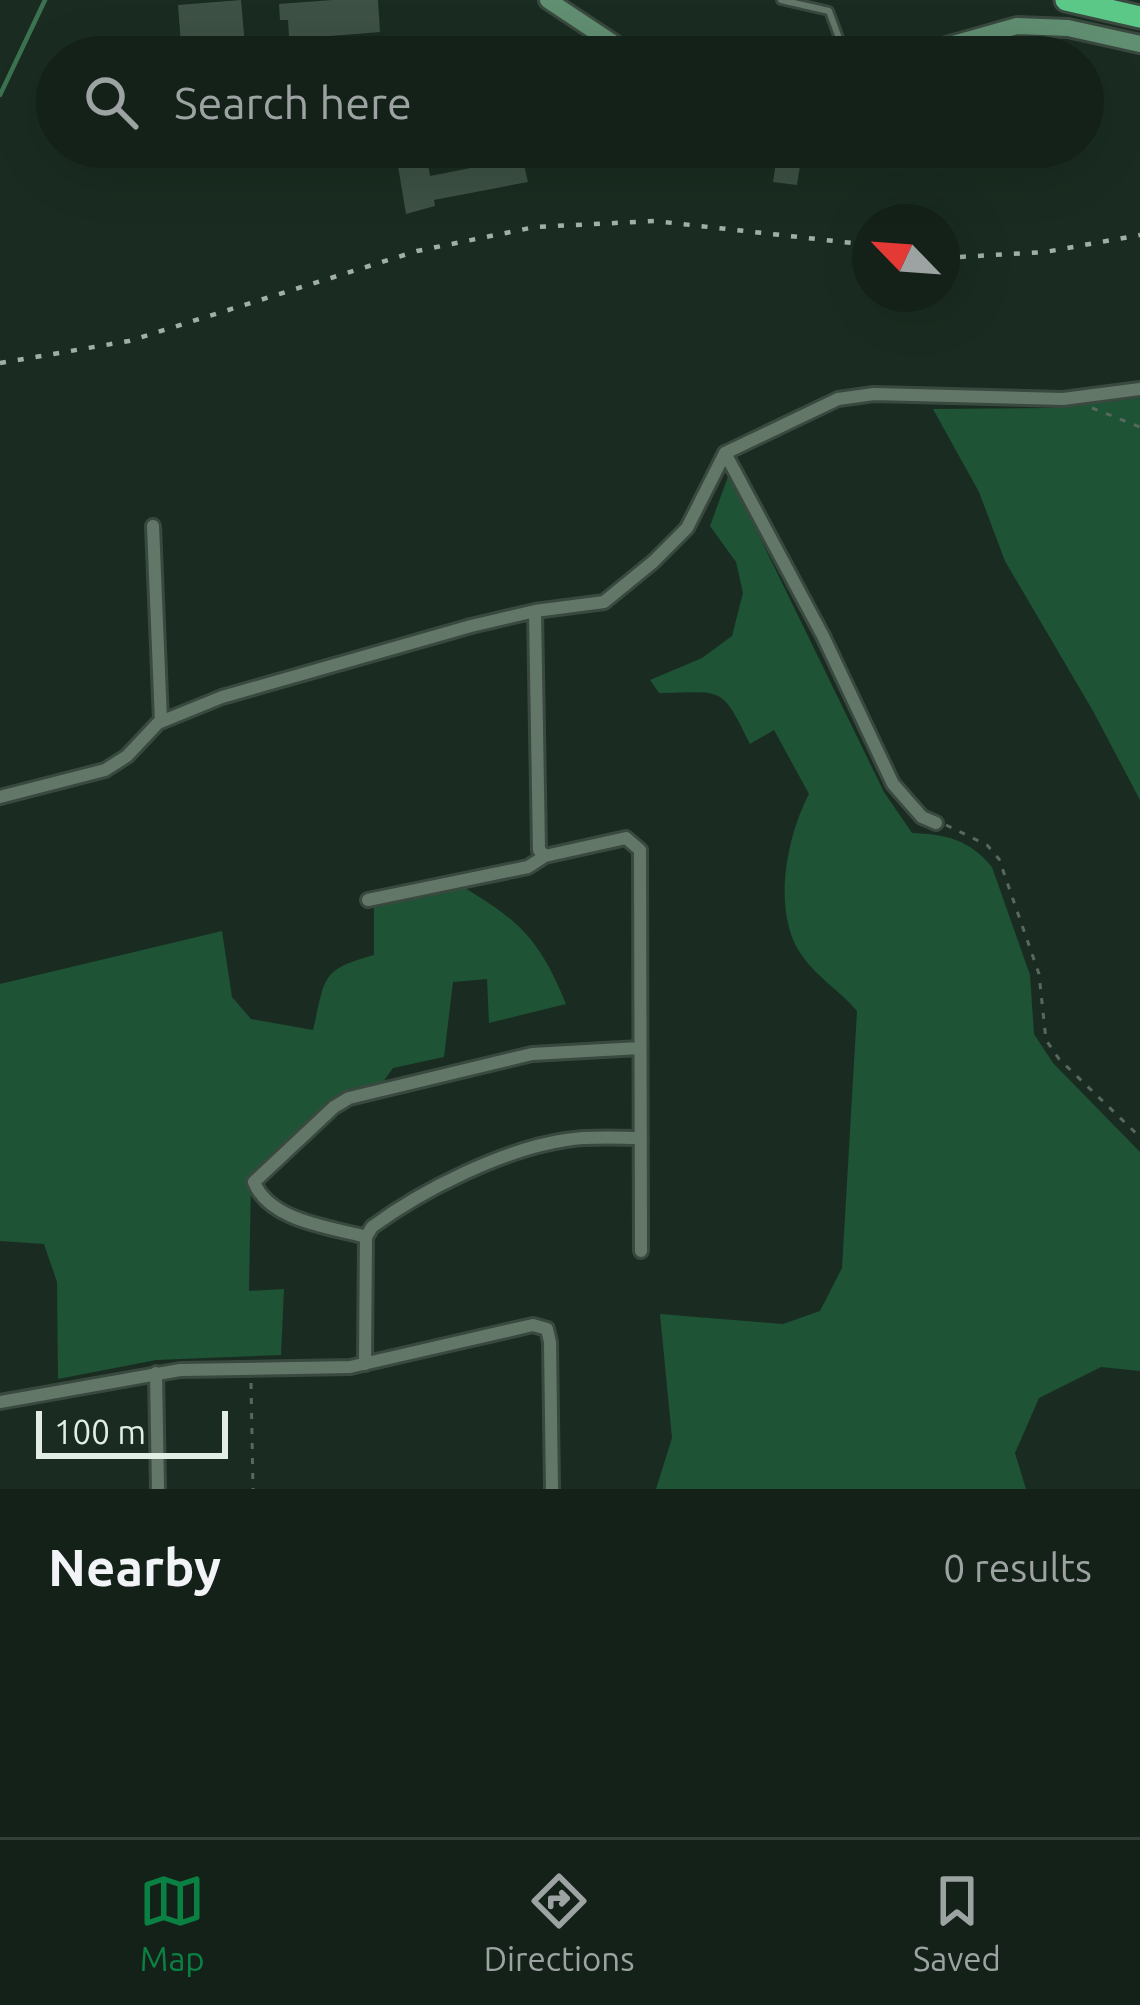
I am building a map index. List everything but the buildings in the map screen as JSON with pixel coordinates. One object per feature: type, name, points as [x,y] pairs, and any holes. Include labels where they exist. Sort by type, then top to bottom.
[{"type":"highway","points":[[1066,0],[1140,17]]},
{"type":"street","points":[[548,0],[602,36]]},
{"type":"street","points":[[981,36],[1016,26],[1068,28],[1140,44]]},
{"type":"street","points":[[0,797],[105,770],[127,756],[161,721],[222,697],[535,611],[604,602],[687,528],[725,453],[838,399],[874,394],[1063,399],[1140,389]]},
{"type":"street","points":[[725,453],[823,636],[893,784],[922,818],[936,823]]},
{"type":"street","points":[[153,526],[161,721]]},
{"type":"street","points":[[535,611],[536,838],[545,856]]},
{"type":"street","points":[[368,900],[528,867],[545,856],[626,838],[640,850],[640,1251]]},
{"type":"street","points":[[366,1237],[284,1214],[258,1192],[254,1182],[334,1107],[349,1098],[532,1054],[640,1048]]},
{"type":"street","points":[[365,1364],[366,1237],[388,1215],[523,1150],[568,1139],[641,1138]]},
{"type":"street","points":[[0,1402],[156,1373],[365,1364],[533,1325],[547,1329],[550,1342],[552,1489]]},
{"type":"street","points":[[156,1373],[158,1489]]},
{"type":"lane","points":[[782,0],[829,11],[838,36]]},
{"type":"path","points":[[1063,399],[1140,427]]},
{"type":"path","points":[[936,823],[986,844],[999,859],[1039,974],[1046,1040],[1089,1090],[1140,1137]]},
{"type":"path","points":[[250,1366],[253,1489]]},
{"type":"green space","points":[[1140,398],[1140,800],[1005,561],[979,492],[933,409],[1049,408]]},
{"type":"green space","points":[[729,474],[884,792],[912,833],[956,840],[992,867],[1030,975],[1034,1034],[1053,1063],[1140,1152],[1140,1371],[1101,1367],[1039,1398],[1015,1453],[1026,1489],[656,1489],[672,1438],[660,1314],[783,1324],[820,1311],[842,1268],[857,1011],[803,957],[787,920],[785,876],[794,832],[809,794],[774,730],[750,744],[733,711],[718,696],[659,693],[650,680],[702,658],[732,636],[743,593],[736,562],[710,526]]},
{"type":"green space","points":[[463,887],[527,935],[566,1004],[489,1023],[487,979],[453,982],[444,1057],[393,1068],[383,1082],[334,1101],[251,1179],[249,1291],[284,1289],[281,1355],[156,1360],[58,1379],[57,1282],[44,1244],[0,1241],[0,984],[222,931],[232,997],[251,1019],[313,1030],[328,979],[343,966],[374,955],[374,904]]},
{"type":"waterway","points":[[0,95],[45,0]]},
{"type":"railway","points":[[0,363],[129,341],[417,251],[535,227],[655,221],[852,243]]},
{"type":"railway","points":[[960,257],[1045,252],[1140,235]]}]
